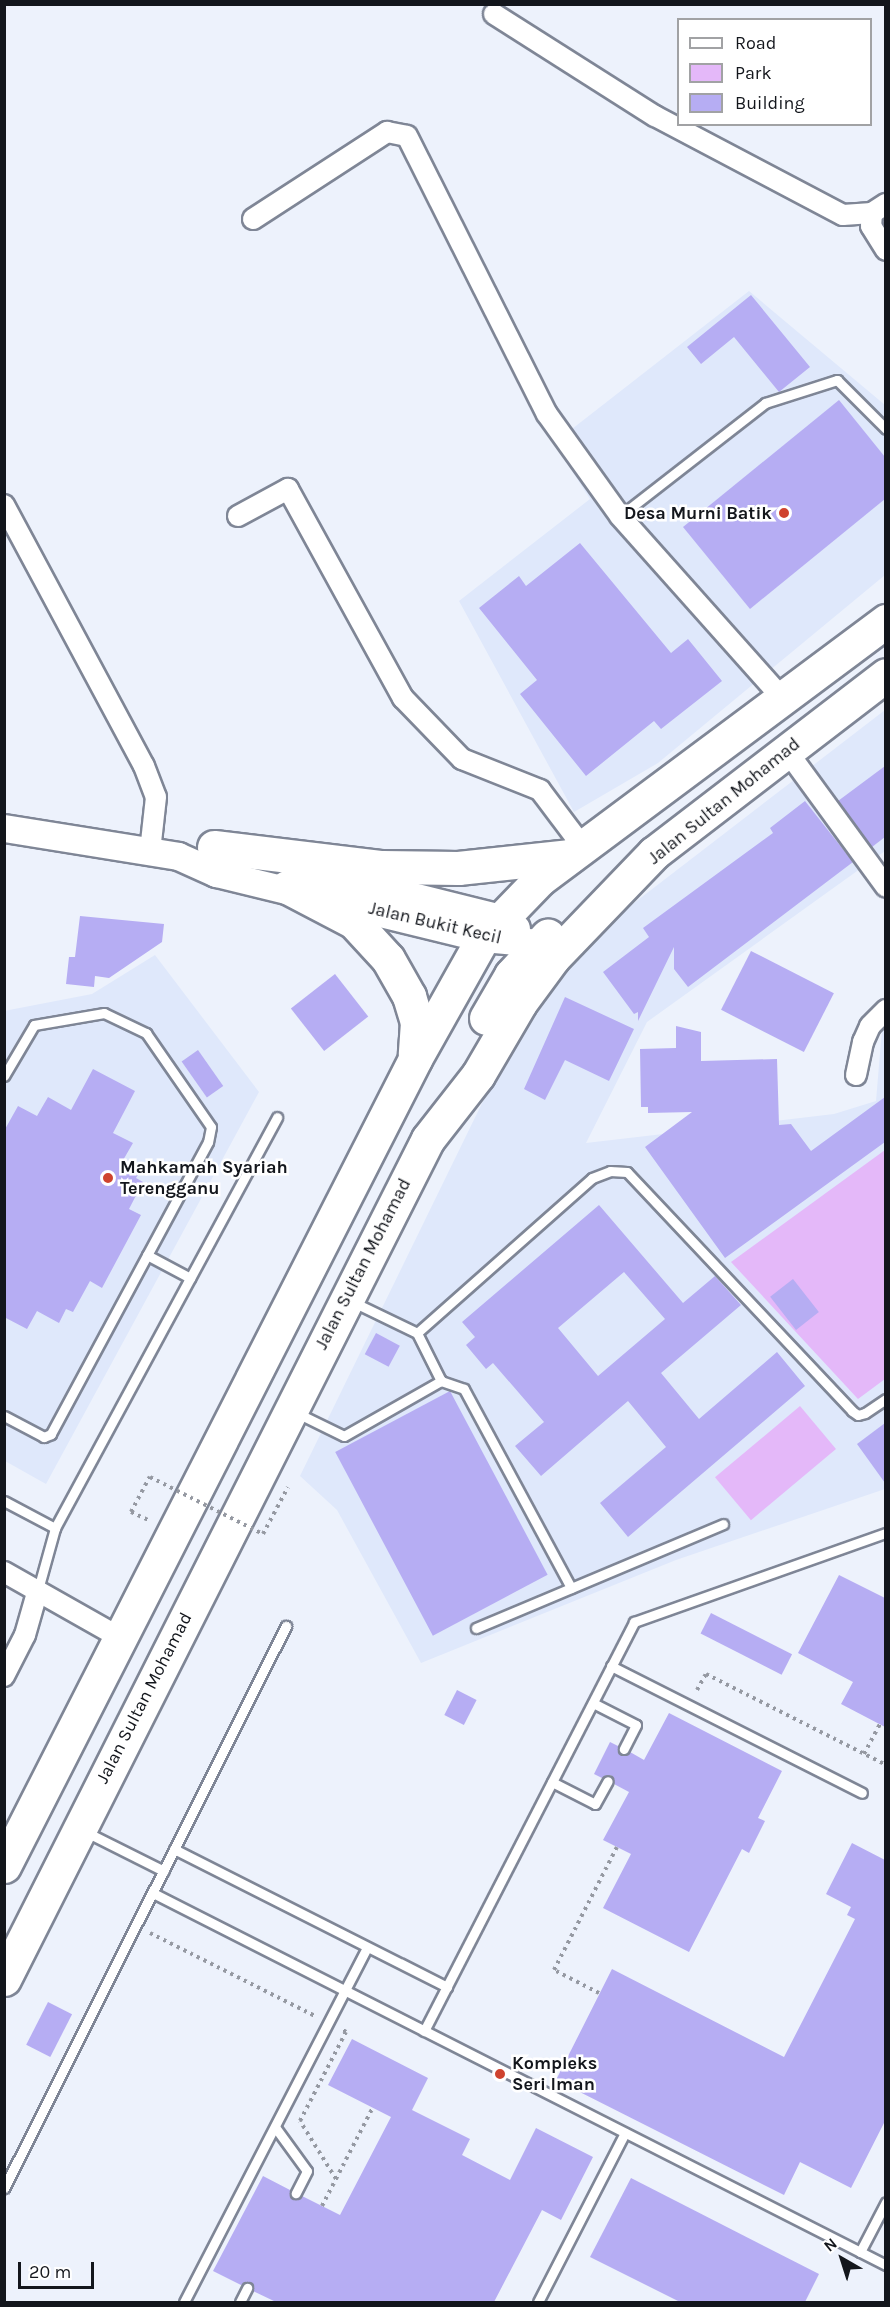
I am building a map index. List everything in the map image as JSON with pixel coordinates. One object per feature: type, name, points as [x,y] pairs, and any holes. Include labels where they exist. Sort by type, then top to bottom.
[{"type":"highway","points":[[4,1866],[415,1059],[492,928],[540,879],[784,700],[885,621]]},
{"type":"highway","name":"Jalan Sultan Mohamad","points":[[4,1979],[428,1139],[478,1075],[520,1003],[553,958],[654,853],[885,675]]},
{"type":"highway","points":[[214,847],[393,867],[458,868],[577,851]]},
{"type":"highway","points":[[428,1139],[489,1012],[511,975],[538,943],[654,853]]},
{"type":"highway","points":[[287,887],[354,922],[388,959],[409,996],[417,1022],[415,1059]]},
{"type":"main road","name":"Jalan Bukit Kecil","points":[[4,828],[178,856],[216,873],[492,928]]},
{"type":"main road","name":"Jalan Bukit Kecil","points":[[178,856],[214,847],[538,943]]},
{"type":"street","points":[[494,15],[655,116],[805,196],[843,215],[878,208]]},
{"type":"street","points":[[253,219],[387,132],[407,136],[547,414],[620,516],[784,700]]},
{"type":"street","points":[[878,208],[871,226],[885,250]]},
{"type":"street","points":[[238,516],[288,489],[403,698],[462,759],[540,790],[577,851]]},
{"type":"street","points":[[4,505],[144,766],[156,797],[150,851]]},
{"type":"street","points":[[787,751],[885,887]]},
{"type":"street","points":[[856,1075],[862,1042],[885,1010]]},
{"type":"street","points":[[4,1572],[37,1593],[119,1637]]},
{"type":"street","points":[[4,1676],[25,1635],[37,1593]]},
{"type":"lane","points":[[620,516],[765,403],[837,380],[885,429]]},
{"type":"lane","points":[[4,1076],[30,1029],[40,1022],[104,1013],[146,1033],[211,1127],[208,1142],[51,1434],[44,1437],[4,1416]]},
{"type":"lane","points":[[37,1593],[55,1528],[277,1117]]},
{"type":"lane","points":[[417,1333],[592,1178],[610,1171],[627,1172],[852,1411],[858,1415],[866,1413],[885,1399]]},
{"type":"lane","points":[[147,1255],[190,1278]]},
{"type":"lane","points":[[346,1298],[417,1333],[441,1381],[464,1389],[571,1588]]},
{"type":"lane","points":[[290,1409],[344,1436],[441,1381]]},
{"type":"lane","points":[[4,1501],[55,1528]]},
{"type":"lane","points":[[476,1628],[723,1524]]},
{"type":"lane","points":[[424,2031],[634,1622],[885,1533]]},
{"type":"lane","points":[[4,2188],[286,1626]]},
{"type":"lane","points":[[611,1666],[862,1793]]},
{"type":"lane","points":[[593,1703],[636,1725],[624,1749]]},
{"type":"lane","points":[[552,1782],[595,1804],[608,1781]]},
{"type":"lane","points":[[79,1828],[164,1871]]},
{"type":"lane","points":[[174,1849],[447,1988]]},
{"type":"lane","points":[[153,1893],[885,2265]]},
{"type":"lane","points":[[184,2302],[367,1947]]},
{"type":"lane","points":[[275,2127],[307,2171],[296,2193]]},
{"type":"lane","points":[[538,2302],[625,2133]]},
{"type":"lane","points":[[860,2252],[885,2202]]},
{"type":"lane","points":[[240,2302],[247,2288]]},
{"type":"path","points":[[132,1512],[150,1477],[263,1534],[288,1487]]},
{"type":"path","points":[[696,1692],[706,1674],[885,1765]]},
{"type":"path","points":[[864,1754],[880,1724]]},
{"type":"path","points":[[599,1993],[554,1970],[617,1847]]},
{"type":"path","points":[[136,1926],[346,2032],[300,2121],[336,2179]]},
{"type":"path","points":[[322,2206],[373,2108]]},
{"type":"shaded area","points":[[749,291],[885,405],[885,575],[658,763],[574,812],[459,601],[590,499],[554,443]]},
{"type":"shaded area","points":[[885,710],[885,851],[647,1022],[586,1143],[834,1114],[876,1101],[882,1029],[885,1026],[885,1489],[676,1560],[421,1663],[337,1510],[300,1476],[531,1004],[599,930]]},
{"type":"shaded area","name":"Mahkamah Syariah Terengganu","points":[[155,955],[259,1092],[46,1484],[5,1461],[4,1011],[92,994]]},
{"type":"green space","points":[[885,1150],[885,1379],[858,1399],[731,1262]]},
{"type":"green space","points":[[800,1406],[836,1449],[751,1520],[715,1477]]},
{"type":"building","points":[[751,295],[810,367],[779,392],[734,337],[701,364],[687,347]]},
{"type":"building","name":"Desa Murni Batik","points":[[839,400],[885,457],[885,499],[750,609],[683,527]]},
{"type":"building","points":[[580,543],[671,653],[688,639],[722,681],[661,729],[654,721],[586,776],[520,694],[537,680],[479,608],[519,576],[526,586]]},
{"type":"building","points":[[885,766],[885,837],[872,847],[838,801]]},
{"type":"building","points":[[805,801],[853,862],[688,987],[674,969],[674,947],[638,1021],[638,1012],[634,1014],[603,972],[649,937],[643,928],[773,833],[770,828]]},
{"type":"building","points":[[80,916],[164,924],[162,942],[109,978],[95,976],[94,987],[66,984],[69,957],[75,957]]},
{"type":"building","points":[[751,951],[834,993],[804,1052],[721,1010]]},
{"type":"building","points":[[335,974],[368,1017],[324,1051],[291,1008]]},
{"type":"building","points":[[565,997],[634,1029],[609,1081],[565,1060],[545,1100],[524,1089]]},
{"type":"building","points":[[676,1026],[701,1032],[701,1061],[777,1059],[779,1125],[791,1124],[811,1151],[885,1097],[885,1142],[725,1258],[645,1147],[692,1112],[648,1113],[648,1107],[641,1107],[640,1049],[676,1048]]},
{"type":"building","points":[[198,1050],[223,1086],[207,1098],[182,1061]]},
{"type":"building","points":[[93,1069],[135,1091],[113,1133],[133,1143],[122,1162],[140,1171],[136,1178],[143,1182],[129,1209],[141,1215],[102,1288],[90,1281],[73,1312],[66,1309],[59,1323],[37,1311],[27,1329],[4,1317],[4,1131],[18,1106],[37,1116],[48,1097],[71,1110]]},
{"type":"building","points":[[599,1205],[683,1303],[715,1276],[741,1305],[661,1373],[699,1419],[777,1352],[805,1386],[628,1537],[600,1503],[666,1447],[628,1401],[541,1476],[515,1446],[544,1422],[493,1363],[486,1369],[466,1345],[475,1337],[462,1322]],"holes":[[[624,1272],[665,1319],[598,1376],[558,1328]]]},
{"type":"building","points":[[793,1279],[819,1312],[796,1330],[770,1297]]},
{"type":"building","points":[[376,1333],[400,1346],[389,1367],[365,1354]]},
{"type":"building","points":[[450,1391],[548,1575],[433,1636],[335,1452]]},
{"type":"building","points":[[885,1423],[885,1483],[857,1444]]},
{"type":"building","points":[[839,1575],[885,1598],[885,1727],[841,1704],[853,1682],[798,1653]]},
{"type":"building","points":[[711,1613],[792,1654],[782,1675],[701,1633]]},
{"type":"building","points":[[457,1690],[477,1700],[464,1725],[444,1715]]},
{"type":"building","points":[[669,1713],[782,1771],[758,1818],[765,1821],[749,1853],[742,1849],[689,1952],[603,1908],[631,1854],[603,1840],[629,1792],[614,1784],[611,1775],[602,1778],[594,1774],[610,1742],[618,1746],[620,1755],[630,1752],[644,1760]]},
{"type":"building","points":[[852,1843],[885,1860],[885,2121],[851,2188],[800,2162],[784,2195],[556,2080],[612,1969],[784,2057],[855,1919],[847,1915],[851,1907],[826,1894]]},
{"type":"building","points":[[48,2002],[72,2014],[50,2057],[26,2045]]},
{"type":"building","points":[[352,2039],[428,2078],[412,2110],[470,2139],[462,2155],[510,2180],[536,2128],[593,2157],[561,2220],[542,2210],[494,2302],[276,2302],[253,2291],[249,2282],[241,2285],[213,2271],[263,2176],[290,2190],[292,2199],[302,2196],[340,2215],[391,2117],[328,2085]]},
{"type":"building","points":[[631,2178],[819,2274],[805,2302],[680,2302],[590,2257]]},
{"type":"place","name":"Desa Murni Batik","points":[[784,513]]},
{"type":"place","name":"Mahkamah Syariah Terengganu","points":[[108,1178]]},
{"type":"place","name":"Kompleks Seri Iman","points":[[500,2074]]}]
